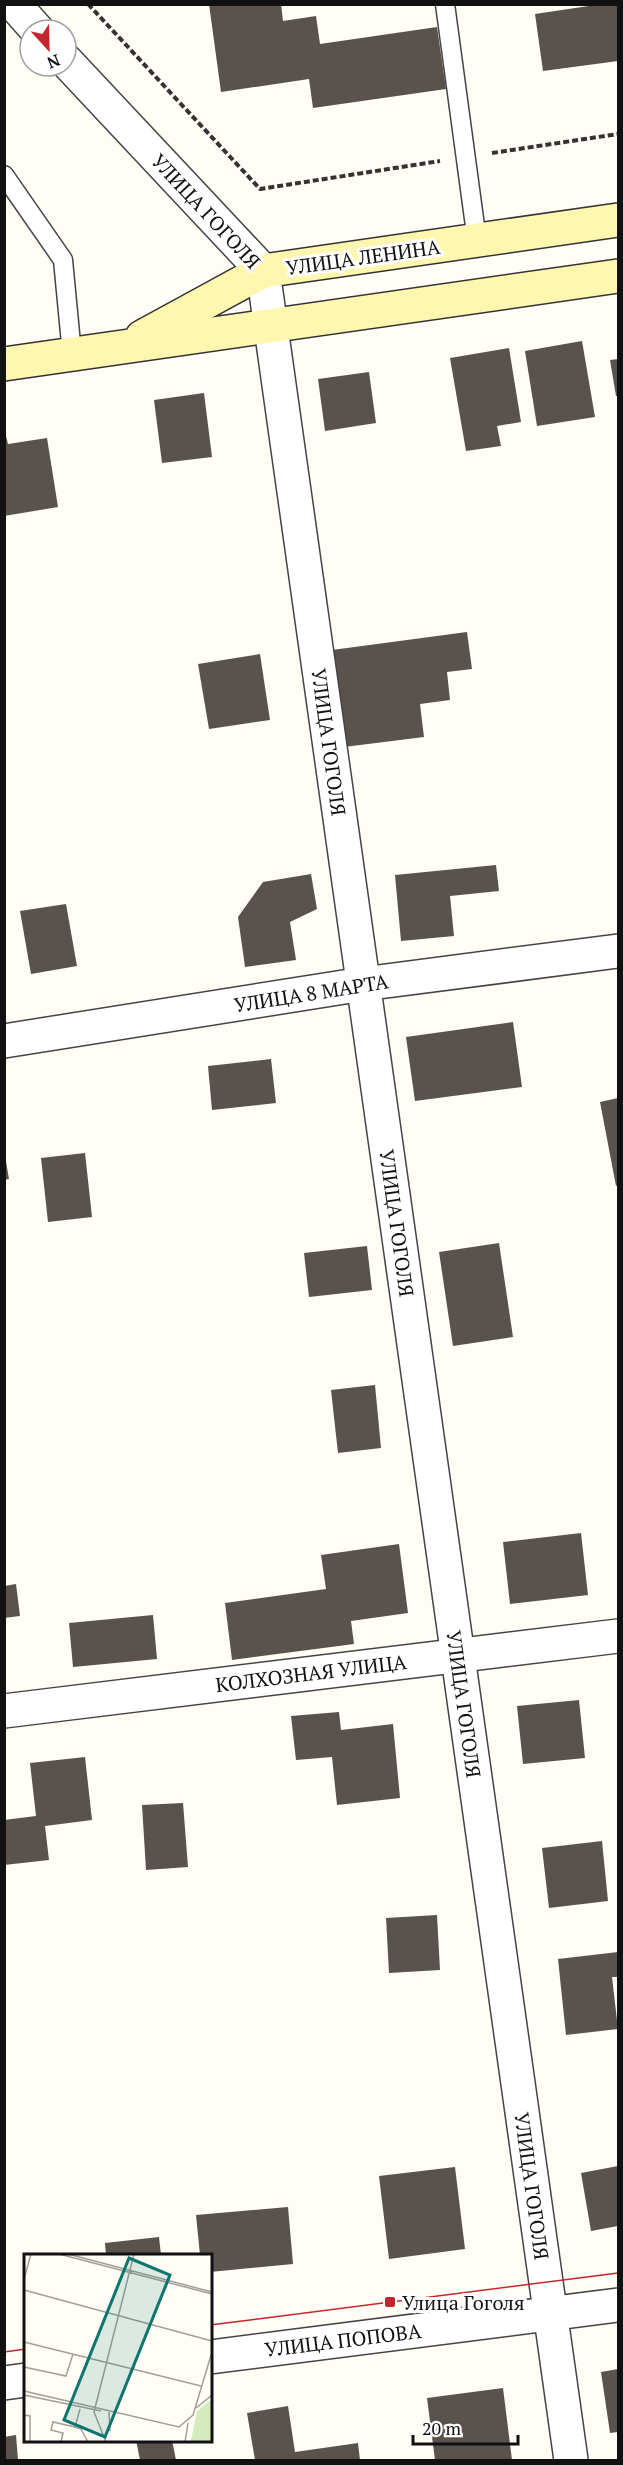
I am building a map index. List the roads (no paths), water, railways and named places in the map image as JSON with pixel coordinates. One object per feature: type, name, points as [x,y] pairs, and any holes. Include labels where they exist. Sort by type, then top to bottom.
[{"type":"main road","name":"УЛИЦА ЛЕНИНА","points":[[125,346],[262,271],[618,220]]},
{"type":"main road","name":"УЛИЦА ЛЕНИНА","points":[[4,364],[618,276]]},
{"type":"street","points":[[14,4],[27,18]]},
{"type":"street","name":"УЛИЦА ГОГОЛЯ","points":[[78,74],[262,271],[571,2460]]},
{"type":"street","name":"УЛИЦА 8 МАРТА","points":[[4,1041],[363,984],[618,951]]},
{"type":"street","name":"КОЛХОЗНАЯ УЛИЦА","points":[[4,1711],[618,1636]]},
{"type":"street","name":"УЛИЦА ПОПОВА","points":[[212,2357],[618,2305]]},
{"type":"street","points":[[4,2383],[24,2380]]},
{"type":"lane","points":[[445,4],[477,241]]},
{"type":"lane","points":[[4,176],[63,260],[72,354]]},
{"type":"tram line","points":[[212,2325],[618,2273]]},
{"type":"tram line","points":[[4,2352],[24,2349]]},
{"type":"place","name":"Улица Гоголя","points":[[390,2302]]}]
